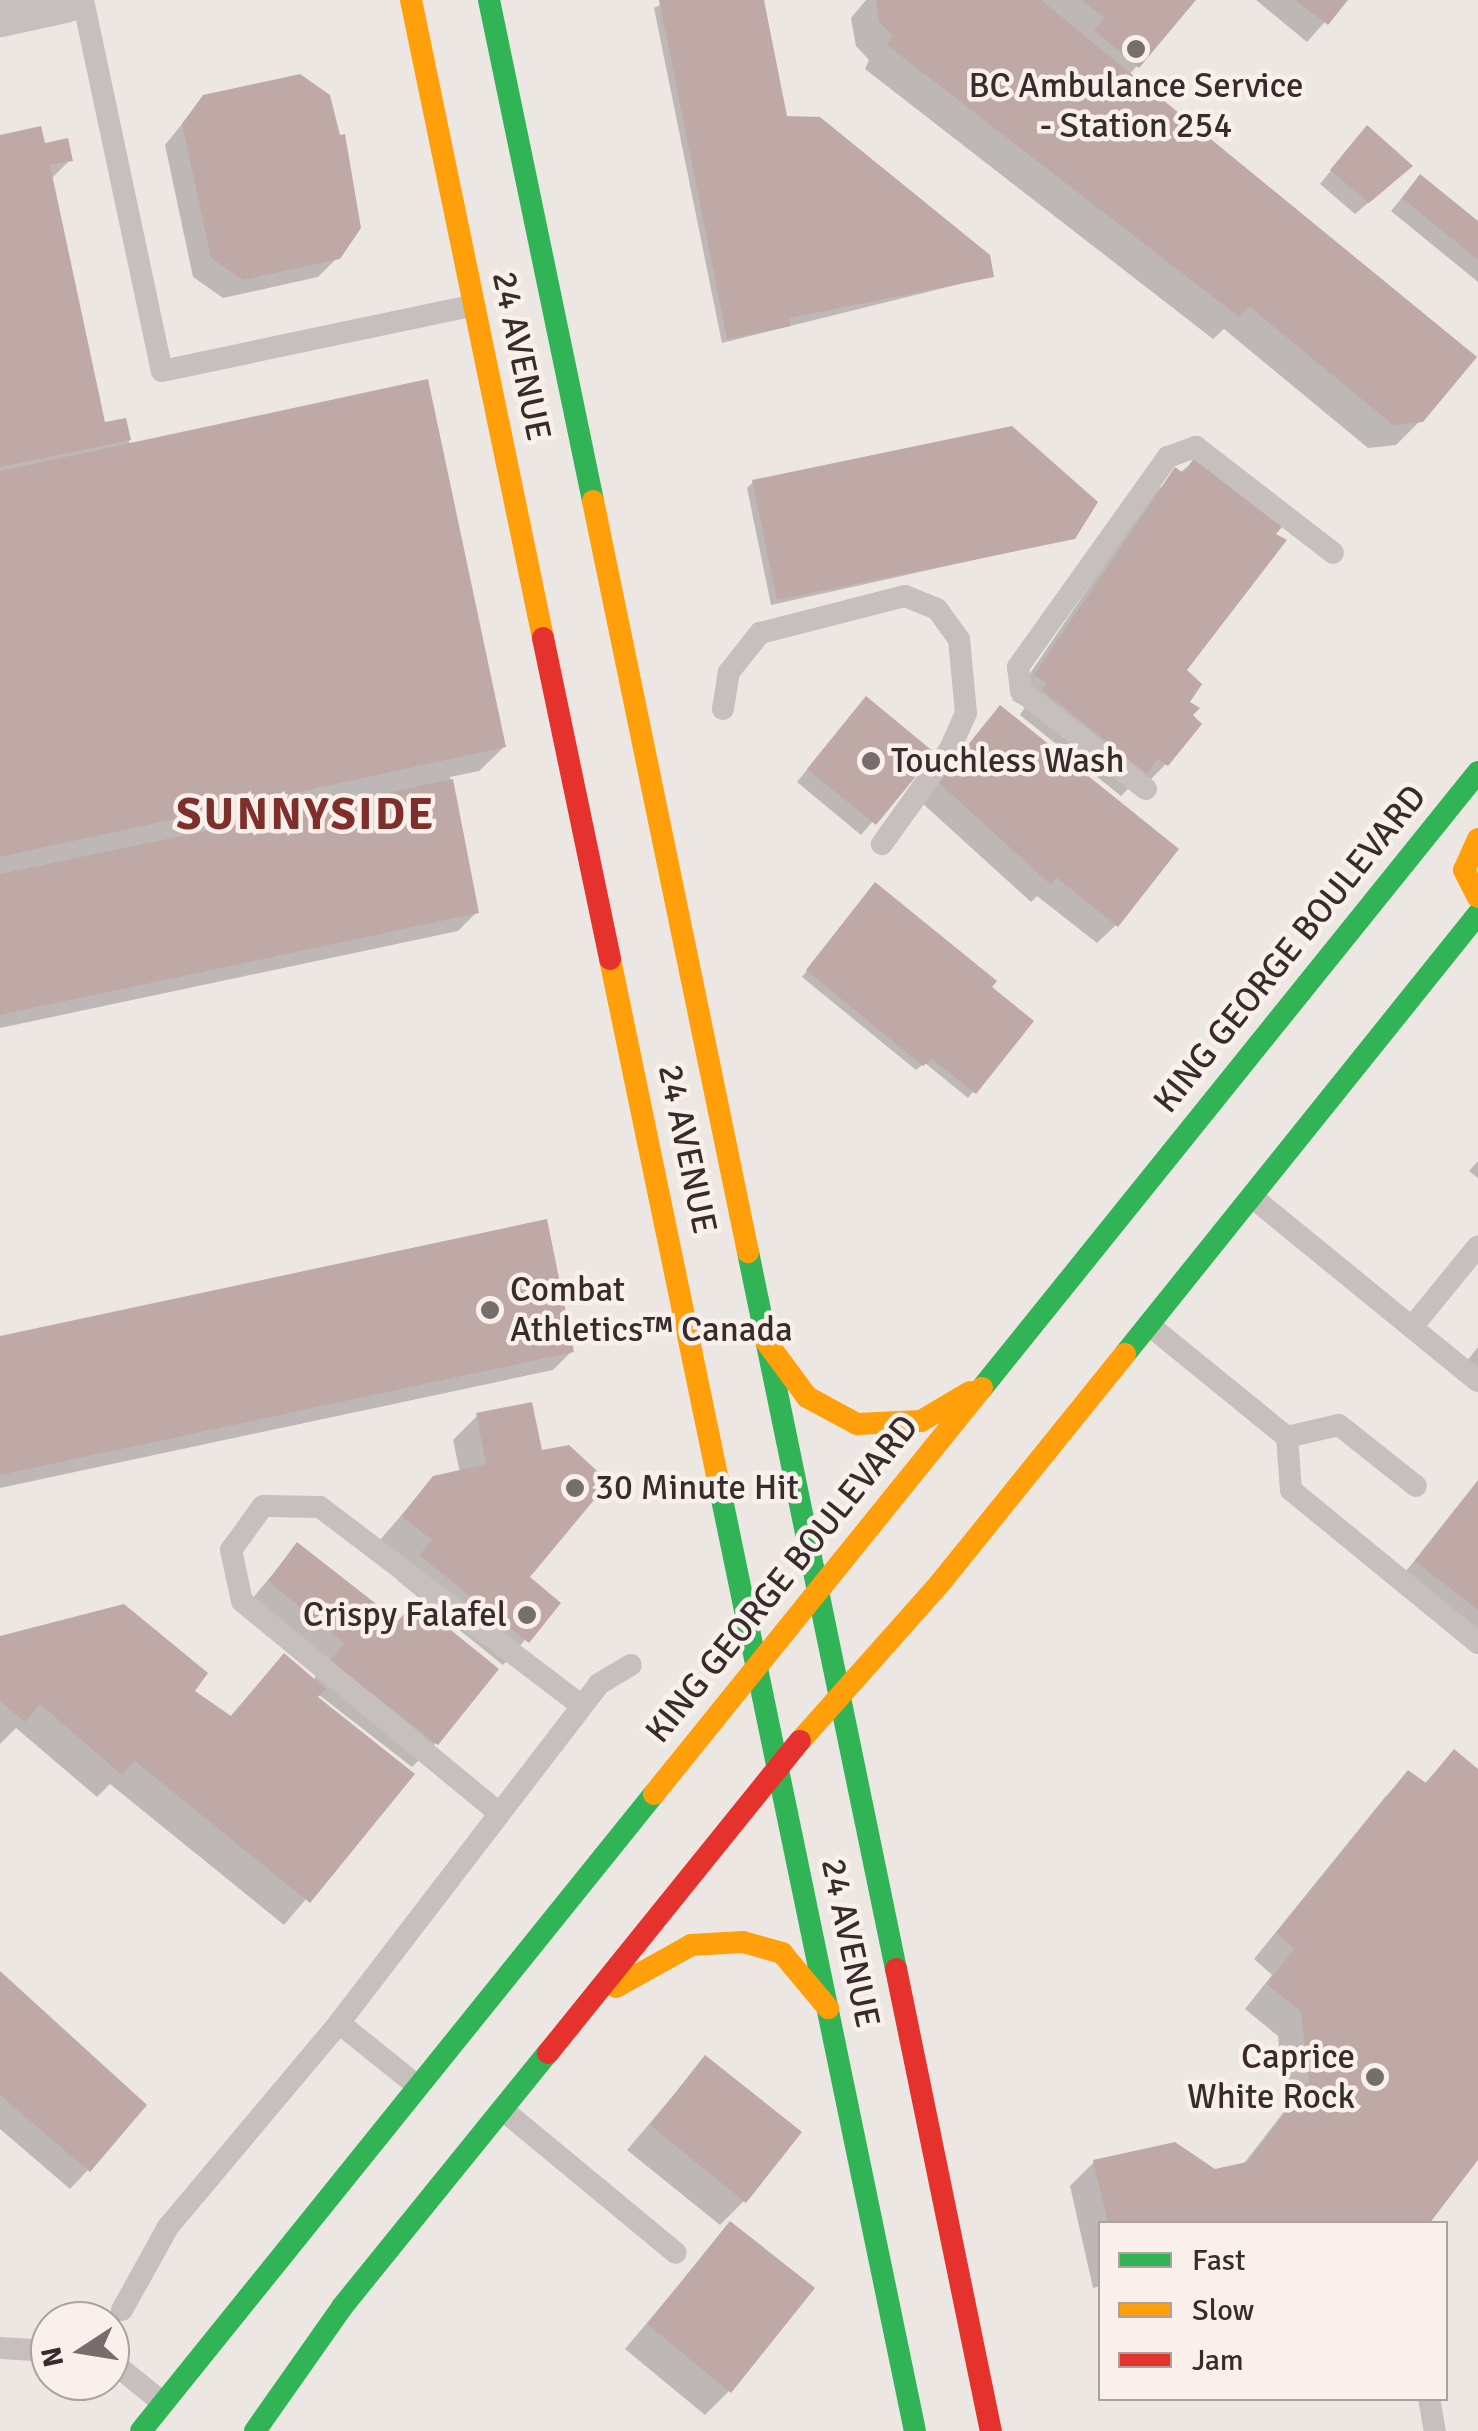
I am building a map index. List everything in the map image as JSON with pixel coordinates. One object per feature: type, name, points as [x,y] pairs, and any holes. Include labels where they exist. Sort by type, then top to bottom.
[{"type":"main road","name":"24 AVENUE","points":[[411,0],[914,2431]]},
{"type":"main road","name":"24 AVENUE","points":[[489,0],[991,2431]]},
{"type":"main road","name":"KING GEORGE BOULEVARD","points":[[141,2431],[416,2086],[818,1596],[1478,772]]},
{"type":"main road","points":[[1478,839],[1464,870],[1478,897]]},
{"type":"main road","points":[[255,2431],[342,2308],[838,1695],[942,1582],[1478,914]]},
{"type":"main road","points":[[764,1340],[807,1397],[858,1424],[920,1422],[986,1383]]},
{"type":"main road","points":[[592,2001],[691,1946],[743,1942],[782,1953],[828,2008]]},
{"type":"main road","points":[[190,2370],[194,2401]]},
{"type":"street","points":[[0,14],[64,0]]},
{"type":"lane","points":[[83,0],[162,372],[474,305]]},
{"type":"lane","points":[[1146,789],[1020,691],[1018,667],[1168,457],[1196,447],[1333,553]]},
{"type":"lane","points":[[723,709],[729,672],[760,633],[905,596],[937,609],[959,639],[966,713],[950,749],[882,844]]},
{"type":"lane","points":[[1252,1197],[1478,1381]]},
{"type":"lane","points":[[1412,1327],[1478,1246]]},
{"type":"lane","points":[[1149,1324],[1288,1437],[1291,1490],[1478,1643]]},
{"type":"lane","points":[[1288,1437],[1338,1426],[1416,1486]]},
{"type":"lane","points":[[499,1814],[242,1601],[230,1550],[264,1506],[320,1507],[582,1706]]},
{"type":"lane","points":[[127,2301],[168,2226],[339,2023],[599,1684],[631,1666]]},
{"type":"lane","points":[[339,2023],[416,2086]]},
{"type":"lane","points":[[503,2110],[676,2253]]},
{"type":"lane","points":[[0,2348],[30,2350]]},
{"type":"lane","points":[[130,2376],[163,2403]]},
{"type":"lane","points":[[1430,2401],[1435,2431]]},
{"type":"building","points":[[659,0],[764,0],[787,116],[820,117],[990,255],[994,277],[789,318],[791,326],[727,339]]},
{"type":"building","points":[[876,0],[1041,0],[1477,357],[1423,422],[1393,425],[1250,307],[1239,317],[887,45],[892,35],[879,22]]},
{"type":"building","name":"BC Ambulance Service - Station 254","points":[[1082,0],[1196,0],[1139,68],[1094,30],[1104,18]]},
{"type":"building","points":[[1295,0],[1348,0],[1328,25]]},
{"type":"building","points":[[300,74],[330,95],[340,135],[345,134],[361,228],[340,259],[243,280],[211,258],[182,124],[203,95]]},
{"type":"building","points":[[1367,125],[1413,166],[1369,203],[1330,170]]},
{"type":"building","points":[[41,126],[45,143],[68,138],[73,161],[50,165],[105,422],[126,418],[131,440],[0,467],[0,135]]},
{"type":"building","points":[[1420,174],[1478,221],[1478,260],[1402,198]]},
{"type":"building","points":[[428,379],[506,747],[0,857],[0,471]]},
{"type":"building","points":[[1012,426],[1098,502],[1075,539],[777,600],[752,480]]},
{"type":"building","points":[[1195,457],[1282,527],[1276,534],[1287,540],[1187,670],[1202,684],[1190,702],[1200,708],[1193,715],[1202,724],[1168,766],[1158,759],[1147,774],[1042,690],[1047,683],[1034,675],[1175,467],[1183,473]]},
{"type":"building","name":"Touchless Wash","points":[[866,696],[935,753],[876,825],[807,769]]},
{"type":"building","points":[[1000,705],[1179,849],[1118,927],[1057,878],[1051,885],[938,782]]},
{"type":"building","points":[[453,779],[479,913],[0,1015],[0,874]]},
{"type":"building","points":[[875,882],[997,981],[992,987],[1034,1021],[976,1094],[932,1059],[923,1066],[806,970]]},
{"type":"building","points":[[547,1219],[574,1352],[0,1475],[0,1336]]},
{"type":"building","points":[[532,1402],[542,1450],[569,1445],[609,1482],[530,1577],[561,1603],[529,1643],[419,1555],[432,1540],[401,1516],[433,1476],[486,1464],[476,1413]]},
{"type":"building","points":[[1478,1481],[1478,1610],[1415,1561]]},
{"type":"building","points":[[297,1542],[398,1621],[415,1601],[499,1669],[438,1745],[330,1661],[344,1643],[268,1581]]},
{"type":"building","points":[[124,1604],[208,1673],[195,1691],[231,1716],[284,1653],[326,1689],[318,1697],[415,1774],[310,1903],[135,1761],[122,1775],[40,1704],[25,1722],[0,1701],[0,1636]]},
{"type":"building","points":[[1454,1749],[1478,1769],[1478,2160],[1431,2221],[1107,2221],[1093,2160],[1175,2142],[1215,2169],[1247,2162],[1309,2082],[1301,2012],[1267,1984],[1294,1949],[1276,1933],[1408,1770],[1426,1783]]},
{"type":"building","points":[[0,1971],[147,2105],[90,2172],[0,2095]]},
{"type":"building","points":[[705,2055],[802,2132],[746,2203],[650,2125]]},
{"type":"building","points":[[730,2221],[815,2288],[731,2393],[647,2324]]},
{"type":"traffic: fast","points":[[489,0],[593,501]]},
{"type":"traffic: fast","points":[[982,1388],[1478,772]]},
{"type":"traffic: fast","points":[[1125,1354],[1478,914]]},
{"type":"traffic: fast","points":[[748,1252],[896,1969]]},
{"type":"traffic: fast","points":[[718,1480],[915,2431]]},
{"type":"traffic: fast","points":[[141,2431],[654,1794]]},
{"type":"traffic: fast","points":[[255,2431],[342,2307],[548,2053]]},
{"type":"traffic: slow","points":[[411,0],[543,638]]},
{"type":"traffic: slow","points":[[593,501],[748,1252]]},
{"type":"traffic: slow","points":[[1478,839],[1464,870],[1478,897]]},
{"type":"traffic: slow","points":[[610,959],[718,1480]]},
{"type":"traffic: slow","points":[[765,1340],[807,1397],[857,1424],[921,1421],[970,1392]]},
{"type":"traffic: slow","points":[[800,1741],[941,1582],[1125,1354]]},
{"type":"traffic: slow","points":[[654,1794],[982,1388]]},
{"type":"traffic: slow","points":[[616,1987],[691,1945],[743,1942],[782,1953],[828,2008]]},
{"type":"traffic: jam","points":[[543,638],[610,959]]},
{"type":"traffic: jam","points":[[548,2053],[800,1741]]},
{"type":"traffic: jam","points":[[896,1969],[991,2431]]},
{"type":"place","name":"BC Ambulance Service - Station 254","points":[[1136,49]]},
{"type":"place","name":"Touchless Wash","points":[[871,761]]},
{"type":"place","name":"Combat Athletics™ Canada","points":[[490,1310]]},
{"type":"place","name":"30 Minute Hit","points":[[575,1488]]},
{"type":"place","name":"Crispy Falafel","points":[[527,1615]]},
{"type":"place","name":"Caprice White Rock","points":[[1375,2077]]},
{"type":"district","name":"SUNNYSIDE","points":[[306,815]]}]
